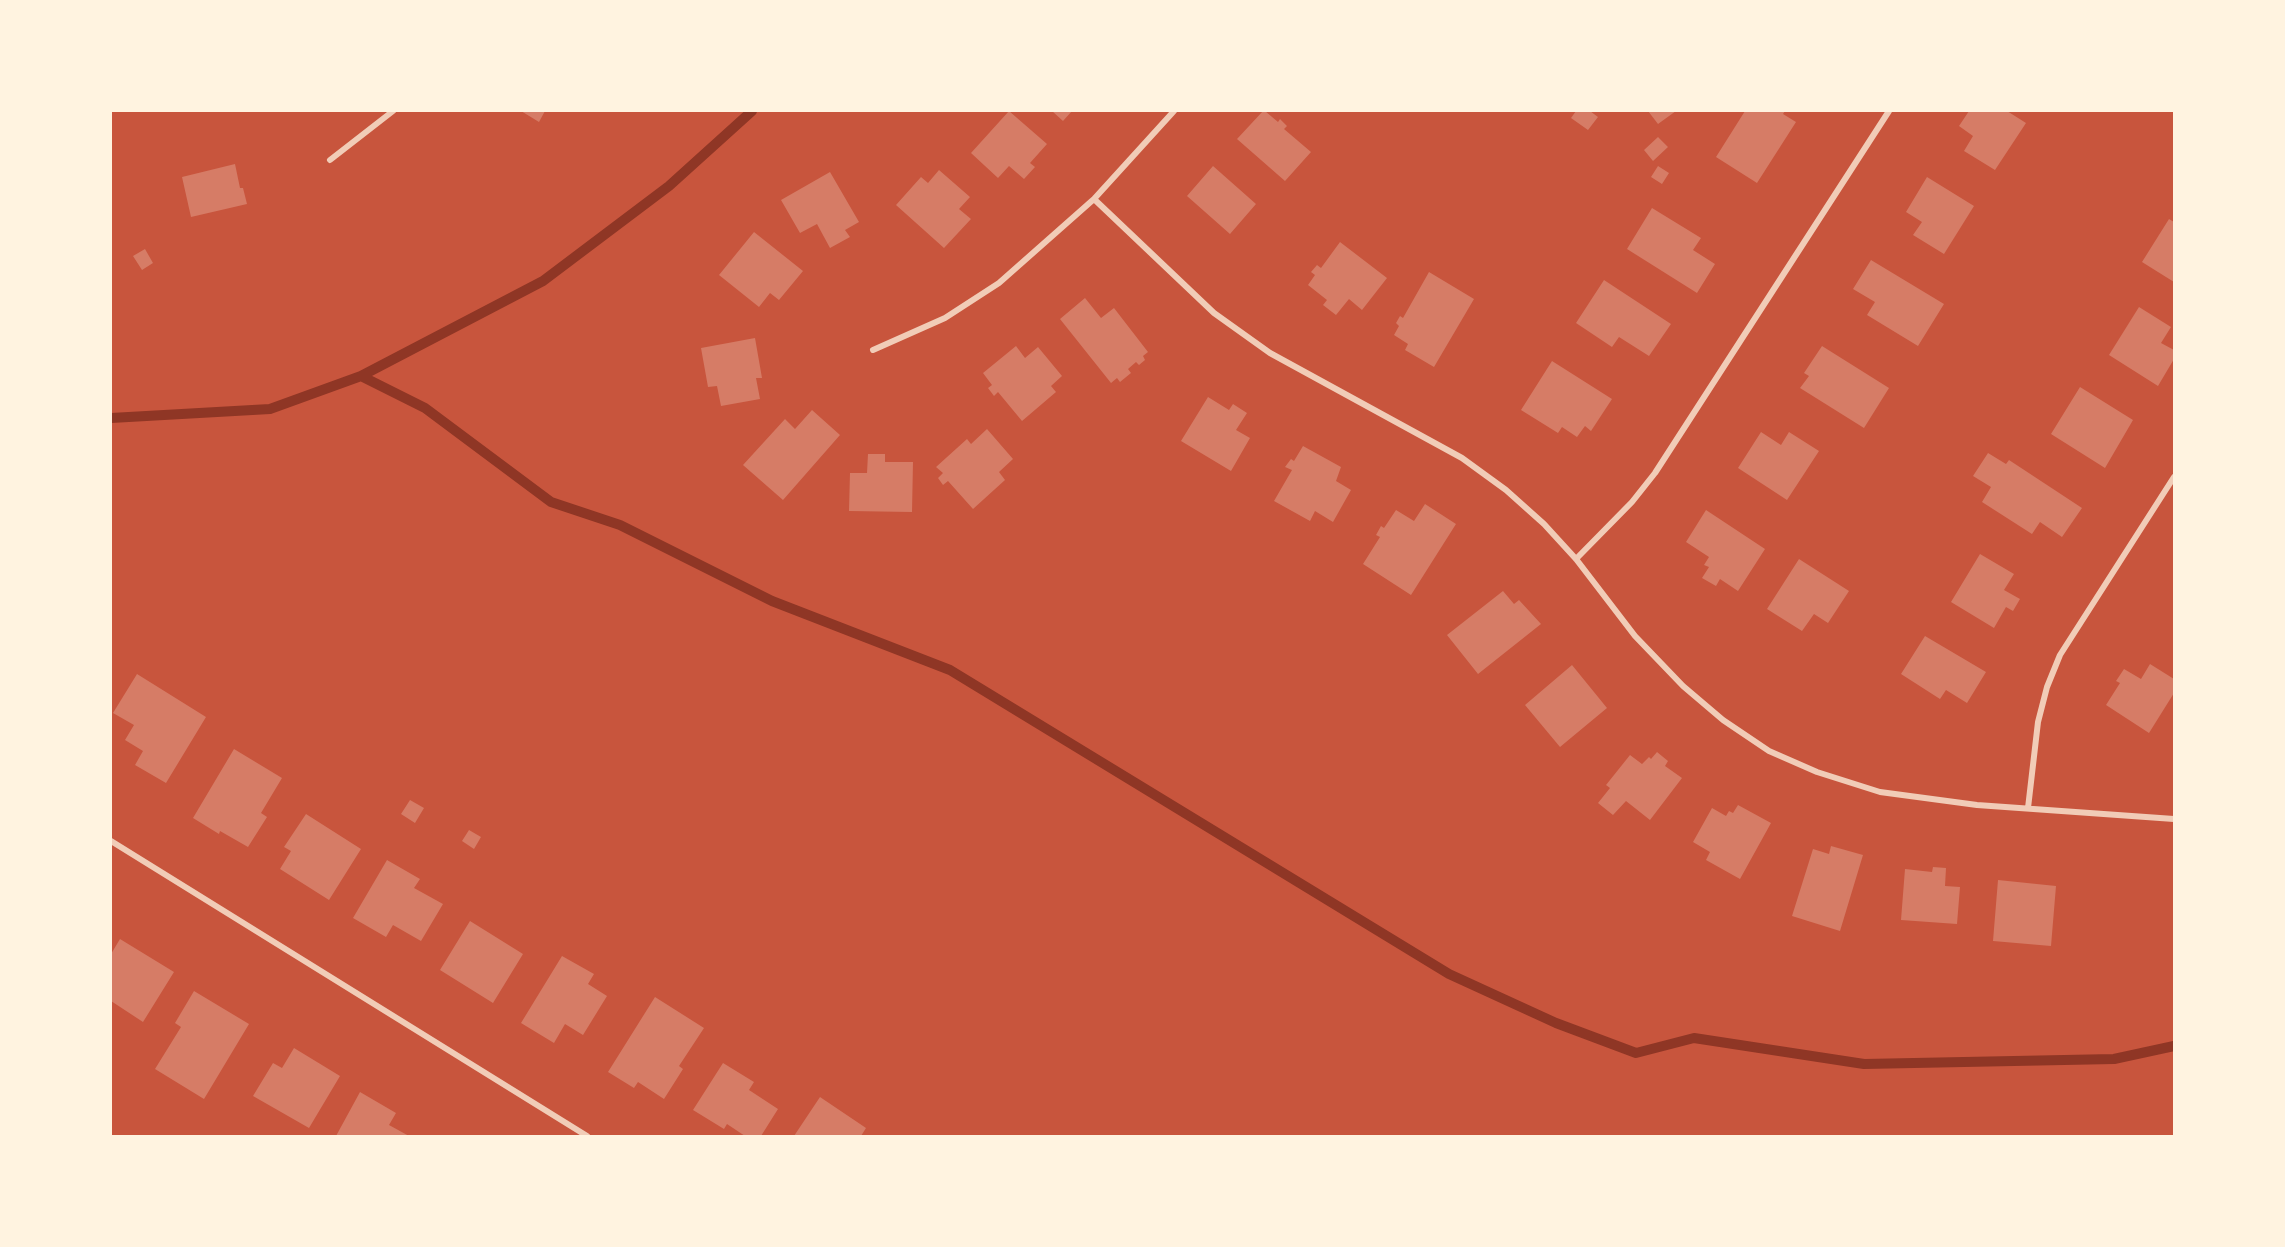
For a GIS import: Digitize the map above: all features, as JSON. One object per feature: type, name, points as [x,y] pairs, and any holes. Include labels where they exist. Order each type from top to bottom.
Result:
[{"type":"street","points":[[330,160],[393,111]]},
{"type":"street","points":[[873,350],[945,318],[999,283],[1094,199],[1174,111]]},
{"type":"street","points":[[1576,559],[1632,502],[1655,473],[1889,111]]},
{"type":"street","points":[[1094,199],[1214,313],[1270,353],[1461,458],[1506,490],[1544,524],[1576,559],[1635,636],[1683,686],[1723,720],[1769,751],[1817,772],[1880,792],[1977,805],[2174,819]]},
{"type":"street","points":[[2028,808],[2038,722],[2047,687],[2060,655],[2174,477]]},
{"type":"street","points":[[111,840],[587,1136]]},
{"type":"building","points":[[521,111],[545,111],[539,122]]},
{"type":"building","points":[[1009,111],[1047,144],[1030,163],[1035,167],[1024,179],[1009,166],[998,178],[971,153]]},
{"type":"building","points":[[1052,111],[1072,111],[1063,121]]},
{"type":"building","points":[[1263,111],[1278,122],[1280,119],[1287,126],[1284,129],[1311,152],[1285,181],[1237,139]]},
{"type":"building","points":[[1576,111],[1590,111],[1598,117],[1588,130],[1571,118]]},
{"type":"building","points":[[1648,111],[1676,111],[1658,124]]},
{"type":"building","points":[[1745,111],[1785,111],[1783,114],[1796,122],[1757,183],[1716,157]]},
{"type":"building","points":[[1969,111],[2007,111],[2026,123],[1995,170],[1964,151],[1973,136],[1959,126]]},
{"type":"building","points":[[1658,137],[1668,147],[1653,161],[1644,150]]},
{"type":"building","points":[[235,164],[240,188],[243,188],[247,204],[191,217],[182,177]]},
{"type":"building","points":[[1213,166],[1256,204],[1230,234],[1187,196]]},
{"type":"building","points":[[1658,166],[1669,173],[1662,184],[1651,177]]},
{"type":"building","points":[[939,170],[970,197],[959,209],[971,219],[944,248],[896,205],[921,177],[928,183]]},
{"type":"building","points":[[830,172],[859,222],[845,230],[850,237],[830,248],[817,224],[800,233],[781,200]]},
{"type":"building","points":[[1927,177],[1974,206],[1944,254],[1913,235],[1922,222],[1906,212]]},
{"type":"building","points":[[1652,208],[1701,238],[1693,250],[1715,264],[1697,293],[1627,249]]},
{"type":"building","points":[[2169,219],[2174,222],[2174,282],[2142,262]]},
{"type":"building","points":[[754,232],[803,271],[779,300],[770,293],[759,307],[719,275]]},
{"type":"building","points":[[1340,242],[1387,278],[1362,310],[1349,299],[1336,315],[1323,305],[1327,300],[1308,285],[1315,275],[1311,272],[1317,265],[1321,268]]},
{"type":"building","points":[[145,249],[153,263],[142,270],[133,256]]},
{"type":"building","points":[[1871,260],[1944,304],[1918,346],[1867,315],[1875,302],[1853,289]]},
{"type":"building","points":[[1429,272],[1474,299],[1434,367],[1405,350],[1408,344],[1394,335],[1399,326],[1396,323],[1400,316],[1403,318]]},
{"type":"building","points":[[1604,280],[1671,324],[1649,356],[1619,337],[1612,347],[1576,323]]},
{"type":"building","points":[[1085,298],[1101,318],[1114,308],[1148,352],[1143,356],[1145,360],[1139,365],[1136,362],[1128,369],[1131,373],[1120,382],[1117,378],[1111,383],[1060,319]]},
{"type":"building","points":[[2139,307],[2171,327],[2161,343],[2174,350],[2174,359],[2158,386],[2109,355]]},
{"type":"building","points":[[755,338],[762,378],[756,378],[760,399],[721,406],[717,386],[708,387],[701,348]]},
{"type":"building","points":[[1016,346],[1025,358],[1038,347],[1062,376],[1051,386],[1056,392],[1022,421],[998,392],[994,396],[988,388],[992,385],[983,373]]},
{"type":"building","points":[[1822,346],[1889,388],[1864,428],[1800,388],[1809,376],[1804,373]]},
{"type":"building","points":[[1552,361],[1612,399],[1591,431],[1585,426],[1577,437],[1562,427],[1558,433],[1521,410]]},
{"type":"building","points":[[2080,387],[2133,420],[2105,468],[2051,434]]},
{"type":"building","points":[[1208,397],[1229,410],[1233,404],[1247,413],[1236,430],[1250,438],[1231,471],[1181,441]]},
{"type":"building","points":[[812,410],[840,435],[783,500],[743,465],[785,419],[795,429]]},
{"type":"building","points":[[987,429],[1013,459],[999,472],[1005,480],[973,509],[948,481],[943,485],[938,478],[943,473],[936,467],[967,439],[971,444]]},
{"type":"building","points":[[1761,432],[1781,445],[1789,432],[1819,451],[1787,500],[1738,468]]},
{"type":"building","points":[[1303,446],[1341,467],[1336,481],[1351,490],[1333,522],[1315,511],[1310,521],[1274,501],[1292,470],[1285,467],[1291,459],[1294,461]]},
{"type":"building","points":[[1988,453],[2006,464],[2009,460],[2082,508],[2062,537],[2040,522],[2032,534],[1982,502],[1991,487],[1973,476]]},
{"type":"building","points":[[868,454],[885,454],[885,462],[913,462],[912,512],[849,511],[850,473],[867,473]]},
{"type":"building","points":[[1425,504],[1456,524],[1411,595],[1363,564],[1380,537],[1376,535],[1381,526],[1384,528],[1396,510],[1414,521]]},
{"type":"building","points":[[1706,510],[1765,549],[1738,591],[1720,579],[1716,586],[1702,578],[1709,567],[1704,565],[1709,557],[1686,542]]},
{"type":"building","points":[[1980,554],[2014,574],[2004,590],[2020,599],[2013,611],[2006,607],[1994,628],[1951,602]]},
{"type":"building","points":[[1799,559],[1849,591],[1828,623],[1814,614],[1802,631],[1767,609]]},
{"type":"building","points":[[1503,591],[1514,604],[1519,600],[1541,624],[1478,674],[1447,635]]},
{"type":"building","points":[[1925,636],[1986,672],[1967,703],[1946,690],[1940,699],[1901,674]]},
{"type":"building","points":[[2150,664],[2174,679],[2174,693],[2149,733],[2106,705],[2120,683],[2116,681],[2124,669],[2141,679]]},
{"type":"building","points":[[1572,665],[1607,708],[1560,747],[1525,705]]},
{"type":"building","points":[[137,674],[206,717],[166,783],[135,765],[143,751],[125,740],[134,725],[113,713]]},
{"type":"building","points":[[234,749],[282,778],[261,813],[267,817],[248,847],[220,831],[219,834],[193,818]]},
{"type":"building","points":[[1657,752],[1668,761],[1665,766],[1682,778],[1650,820],[1626,801],[1613,815],[1598,803],[1610,788],[1606,785],[1630,755],[1642,764]]},
{"type":"building","points":[[410,800],[424,808],[415,823],[401,814]]},
{"type":"building","points":[[1738,805],[1771,823],[1740,879],[1706,860],[1710,852],[1693,842],[1712,808],[1726,816],[1729,811],[1733,813]]},
{"type":"building","points":[[306,814],[361,849],[329,900],[280,869],[291,851],[284,847]]},
{"type":"building","points":[[469,830],[481,837],[474,849],[462,841]]},
{"type":"building","points":[[1831,846],[1863,855],[1840,931],[1792,916],[1813,849],[1829,854]]},
{"type":"building","points":[[387,860],[420,879],[414,888],[443,904],[421,941],[393,925],[386,937],[353,918]]},
{"type":"building","points":[[1933,867],[1946,868],[1945,886],[1960,887],[1957,924],[1901,920],[1905,869],[1932,872]]},
{"type":"building","points":[[1998,880],[2056,886],[2051,946],[1993,941]]},
{"type":"building","points":[[470,921],[523,954],[493,1003],[440,970]]},
{"type":"building","points":[[120,939],[174,972],[143,1022],[111,1001],[111,954]]},
{"type":"building","points":[[562,956],[594,974],[588,984],[607,996],[583,1035],[565,1024],[554,1043],[521,1023]]},
{"type":"building","points":[[194,991],[249,1024],[204,1099],[155,1069],[181,1027],[175,1023]]},
{"type":"building","points":[[655,997],[704,1028],[679,1066],[683,1069],[664,1099],[638,1082],[634,1088],[608,1072]]},
{"type":"building","points":[[294,1048],[340,1076],[309,1128],[253,1096],[273,1063],[282,1068]]},
{"type":"building","points":[[723,1063],[754,1082],[749,1090],[778,1109],[761,1136],[745,1136],[727,1124],[724,1129],[693,1110]]},
{"type":"building","points":[[360,1092],[396,1113],[389,1125],[409,1136],[336,1136]]},
{"type":"building","points":[[820,1097],[866,1128],[861,1136],[794,1136]]},
{"type":"waterway","points":[[111,418],[270,409],[361,376],[543,281],[669,186],[752,111]]},
{"type":"waterway","points":[[361,376],[425,408],[551,502],[620,525],[772,601],[950,670],[1449,974],[1556,1023],[1636,1053],[1694,1038],[1864,1064],[2114,1059],[2174,1046]]}]
